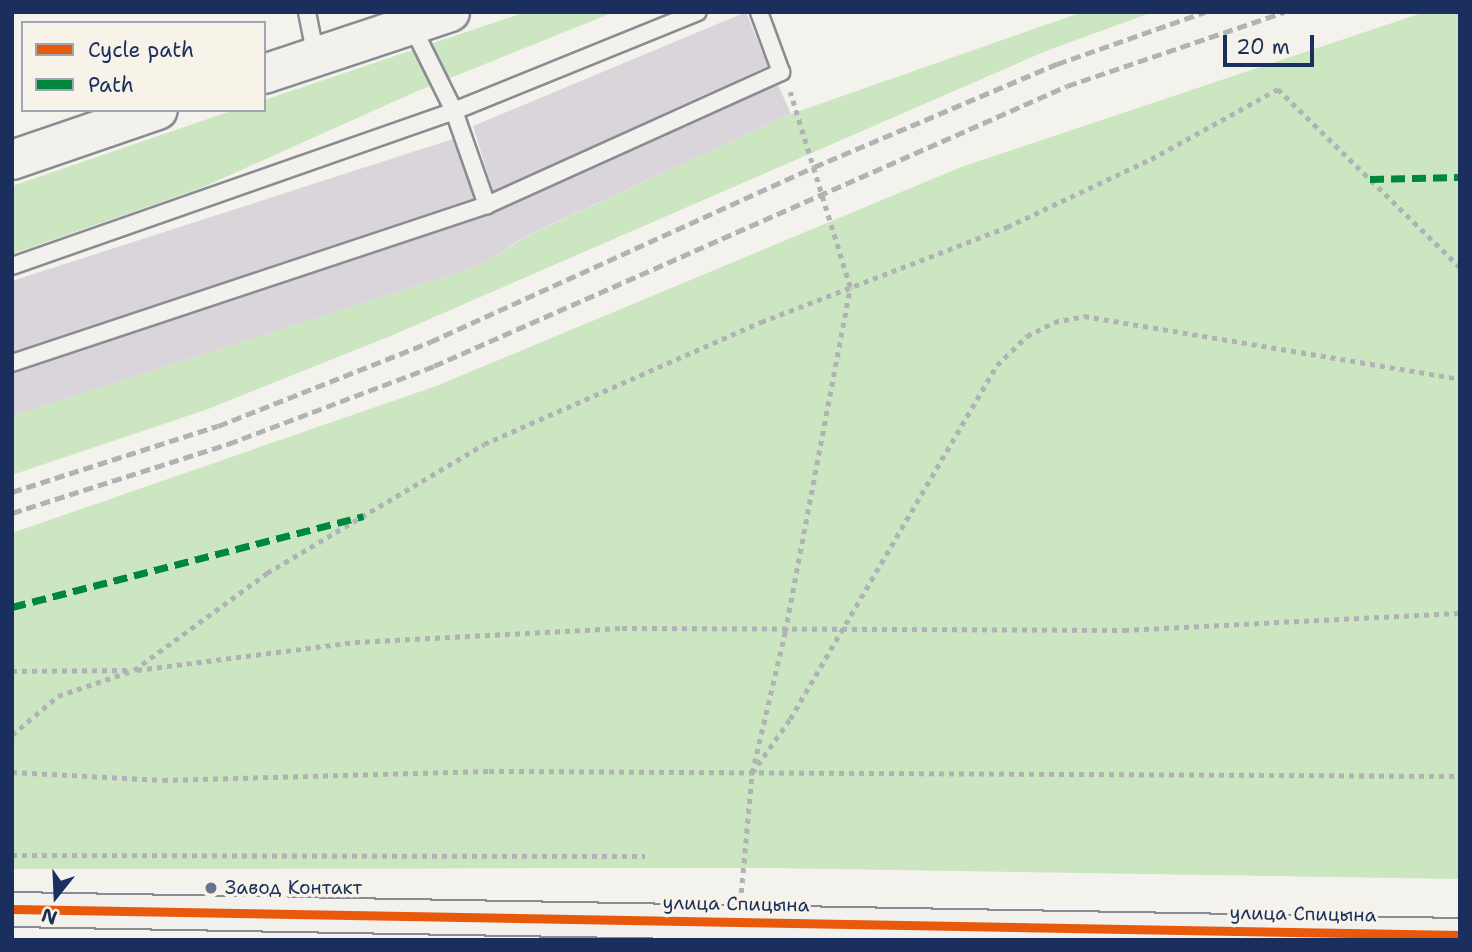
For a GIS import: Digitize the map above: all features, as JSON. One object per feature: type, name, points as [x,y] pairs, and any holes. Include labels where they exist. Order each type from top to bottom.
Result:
[{"type":"main road","points":[[266,73],[450,12]]},
{"type":"main road","points":[[12,160],[152,112]]},
{"type":"street","name":"улица Спицына","points":[[12,909],[1460,934]]},
{"type":"lane","points":[[307,12],[316,57]]},
{"type":"lane","points":[[12,266],[454,111],[698,12]]},
{"type":"lane","points":[[12,363],[487,205],[781,72],[759,12]]},
{"type":"lane","points":[[412,26],[454,111],[487,205]]},
{"type":"path","points":[[739,921],[752,772],[785,632],[850,287],[802,117],[781,72]]},
{"type":"path","points":[[12,736],[58,696],[134,670],[267,573],[484,444],[850,287],[1007,227],[1151,159],[1278,89],[1460,267]]},
{"type":"path","points":[[752,772],[842,631],[997,365],[1027,336],[1054,322],[1084,316],[1460,379]]},
{"type":"path","points":[[12,671],[134,670],[355,642],[622,628],[785,632],[1124,630],[1460,613]]},
{"type":"path","points":[[12,772],[163,780],[489,771],[1460,776]]},
{"type":"path","points":[[12,855],[645,856]]},
{"type":"green space","points":[[526,12],[614,12],[413,93],[201,188],[12,254],[12,186],[228,112],[266,112],[266,99]]},
{"type":"green space","points":[[1082,12],[1153,12],[1046,51],[393,335],[208,409],[12,475],[12,416],[481,265],[527,236],[791,114]]},
{"type":"green space","points":[[1425,12],[1460,12],[1460,879],[770,868],[12,869],[12,533],[439,385],[961,167]]},
{"type":"building","points":[[746,12],[768,66],[493,191],[473,126]]},
{"type":"building","points":[[778,85],[791,114],[526,236],[481,265],[12,416],[12,373],[490,215]]},
{"type":"building","points":[[453,139],[474,198],[12,352],[12,281]]},
{"type":"railway","points":[[12,492],[218,426],[430,342],[814,167],[1057,64],[1205,12]]},
{"type":"railway","points":[[12,513],[228,444],[434,366],[1067,86],[1284,12]]},
{"type":"marked path","points":[[1370,179],[1460,177]]},
{"type":"marked path","points":[[12,607],[363,516]]},
{"type":"cycle path","points":[[12,909],[1460,935]]},
{"type":"place","name":"Завод Контакт","points":[[211,888]]}]
